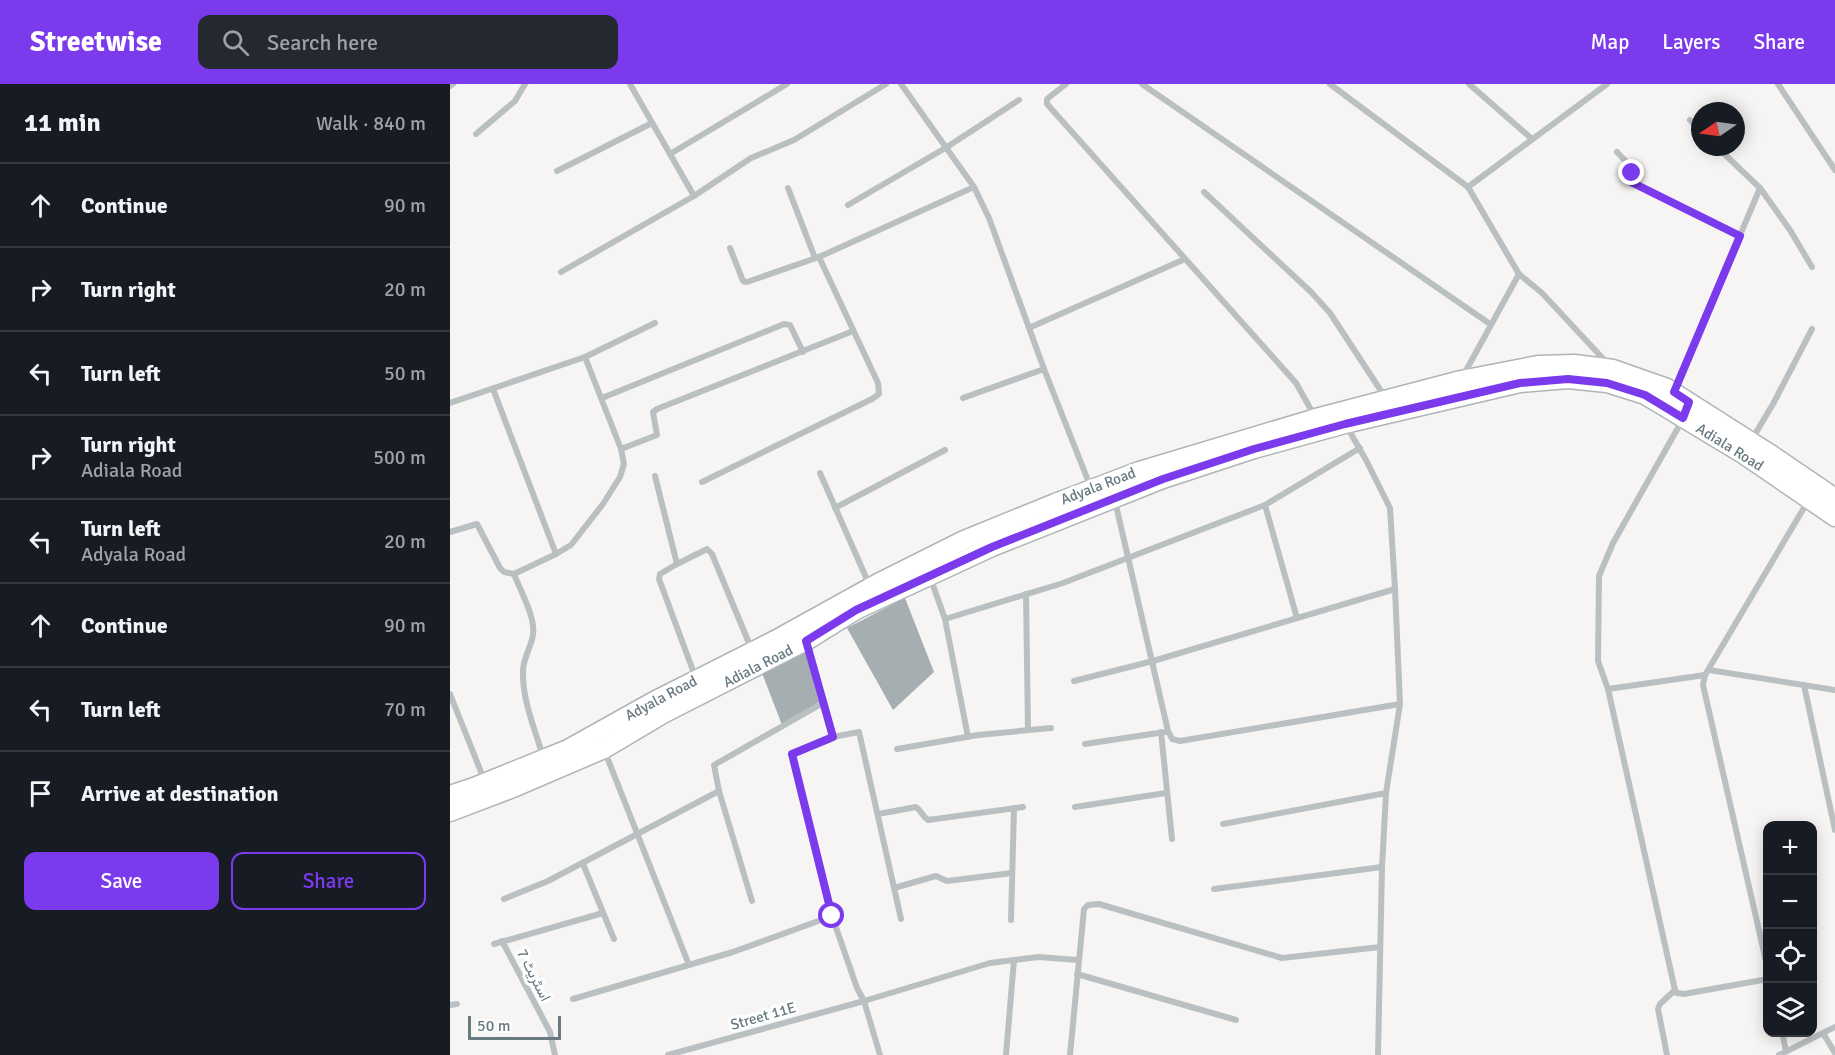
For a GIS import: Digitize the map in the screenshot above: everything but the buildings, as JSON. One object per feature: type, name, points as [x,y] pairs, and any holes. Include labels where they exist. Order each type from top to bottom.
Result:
[{"type":"main road","name":"Adyala Road","points":[[450,795],[568,749],[654,701],[964,540],[1138,471],[1316,418],[1461,380],[1538,365],[1575,364],[1612,369],[1667,388],[1682,404],[1751,441],[1812,492],[1835,498]]},
{"type":"main road","name":"Adiala Road","points":[[450,812],[604,749],[663,714],[806,641],[856,610],[992,547],[1114,498],[1254,449],[1345,424],[1520,383],[1568,379],[1607,383],[1682,404],[1743,454],[1812,492],[1835,517]]},
{"type":"street","points":[[476,134],[515,101],[525,84]]},
{"type":"street","points":[[630,84],[694,196]]},
{"type":"street","points":[[670,154],[787,84]]},
{"type":"street","points":[[561,272],[694,196],[751,158],[794,140],[885,84]]},
{"type":"street","points":[[902,84],[974,187],[989,218],[1091,489]]},
{"type":"street","points":[[1066,84],[1047,99],[1047,104],[1296,383],[1316,418]]},
{"type":"street","points":[[1142,84],[1490,324]]},
{"type":"street","points":[[1330,84],[1468,187],[1519,274],[1542,293],[1612,369]]},
{"type":"street","points":[[1469,84],[1532,139]]},
{"type":"street","points":[[1468,187],[1607,84]]},
{"type":"street","points":[[1778,84],[1835,170]]},
{"type":"street","points":[[849,206],[1019,100]]},
{"type":"street","points":[[557,171],[652,123]]},
{"type":"street","points":[[1617,152],[1635,170],[1631,182],[1740,236]]},
{"type":"street","points":[[1726,156],[1760,188],[1790,230],[1812,267]]},
{"type":"street","points":[[730,248],[743,281],[747,282],[817,257],[974,187]]},
{"type":"street","points":[[702,482],[879,394],[878,383],[817,257],[789,188]]},
{"type":"street","points":[[1760,188],[1740,236],[1682,404],[1599,576],[1598,661],[1608,689],[1675,990],[1677,993],[1684,994],[1763,980]]},
{"type":"street","points":[[1204,192],[1311,292],[1330,313],[1387,400]]},
{"type":"street","points":[[1030,327],[1185,259]]},
{"type":"street","points":[[1461,380],[1519,274]]},
{"type":"street","points":[[450,403],[585,357],[656,323]]},
{"type":"street","points":[[602,398],[783,324],[790,325],[803,352]]},
{"type":"street","points":[[1751,441],[1812,329]]},
{"type":"street","points":[[621,449],[657,435],[653,412],[657,409],[854,331]]},
{"type":"street","points":[[450,532],[477,524],[500,568],[504,572],[514,574],[570,545],[603,504],[620,477],[624,464],[621,449],[585,357]]},
{"type":"street","points":[[963,398],[1044,369]]},
{"type":"street","points":[[493,389],[556,554]]},
{"type":"street","points":[[1345,424],[1360,448],[1390,508],[1395,589],[1400,704],[1386,793],[1378,1055]]},
{"type":"street","points":[[945,619],[1063,583],[1265,506],[1360,448]]},
{"type":"street","points":[[835,508],[945,450]]},
{"type":"street","points":[[820,473],[870,588]]},
{"type":"street","points":[[655,476],[677,564]]},
{"type":"street","points":[[1763,952],[1703,685],[1707,672],[1812,492]]},
{"type":"street","points":[[1114,498],[1153,661],[1164,732],[1166,793],[1172,839]]},
{"type":"street","points":[[1265,506],[1297,618]]},
{"type":"street","points":[[696,680],[659,579],[660,574],[702,550],[707,549],[712,554],[752,652]]},
{"type":"street","points":[[514,574],[534,630],[522,668],[524,693],[543,759]]},
{"type":"street","points":[[930,576],[945,619],[968,737]]},
{"type":"street","points":[[1074,681],[1153,661],[1395,589]]},
{"type":"street","points":[[1026,594],[1028,730]]},
{"type":"street","points":[[806,641],[833,737]]},
{"type":"street","points":[[1608,689],[1707,672],[1835,690]]},
{"type":"street","points":[[1804,685],[1835,830]]},
{"type":"street","points":[[450,694],[486,782]]},
{"type":"street","points":[[752,901],[719,791],[714,765],[823,703]]},
{"type":"street","points":[[1085,744],[1164,732],[1172,739],[1180,741],[1400,704]]},
{"type":"street","points":[[897,749],[968,737],[1051,728]]},
{"type":"street","points":[[880,1055],[864,1001],[857,988],[832,916],[792,754],[833,737],[858,732],[901,919]]},
{"type":"street","points":[[604,749],[689,965]]},
{"type":"street","points":[[504,899],[583,864],[719,791]]},
{"type":"street","points":[[1076,807],[1166,793]]},
{"type":"street","points":[[1223,824],[1386,793]]},
{"type":"street","points":[[878,814],[916,807],[928,820],[1023,807]]},
{"type":"street","points":[[1011,920],[1014,808]]},
{"type":"street","points":[[583,864],[614,939]]},
{"type":"street","points":[[1214,889],[1382,867]]},
{"type":"street","points":[[894,888],[936,876],[947,881],[1012,873]]},
{"type":"street","points":[[1070,1055],[1084,909],[1089,905],[1099,904],[1281,958],[1380,947]]},
{"type":"street","points":[[494,944],[603,913]]},
{"type":"street","points":[[573,999],[733,952],[832,916]]},
{"type":"street","name":"اسٹریٹ 7","points":[[502,941],[550,1032],[555,1055]]},
{"type":"street","name":"Street 11E","points":[[668,1055],[864,1001],[990,963],[1038,957],[1078,960]]},
{"type":"street","points":[[1006,1055],[1014,960]]},
{"type":"street","points":[[1077,974],[1236,1020]]},
{"type":"street","points":[[1667,1055],[1658,1009],[1660,1004],[1675,990]]},
{"type":"street","points":[[1779,1055],[1835,1027]]},
{"type":"street","points":[[1823,1033],[1835,1053]]},
{"type":"street","points":[[1783,1037],[1786,1051]]},
{"type":"route","points":[[832,916],[792,754],[833,737],[806,641],[856,610],[1033,530],[1163,479],[1254,449],[1345,424],[1520,383],[1568,379],[1607,383],[1645,395],[1683,418],[1689,402],[1674,392],[1740,236],[1631,182],[1632,173]]}]
